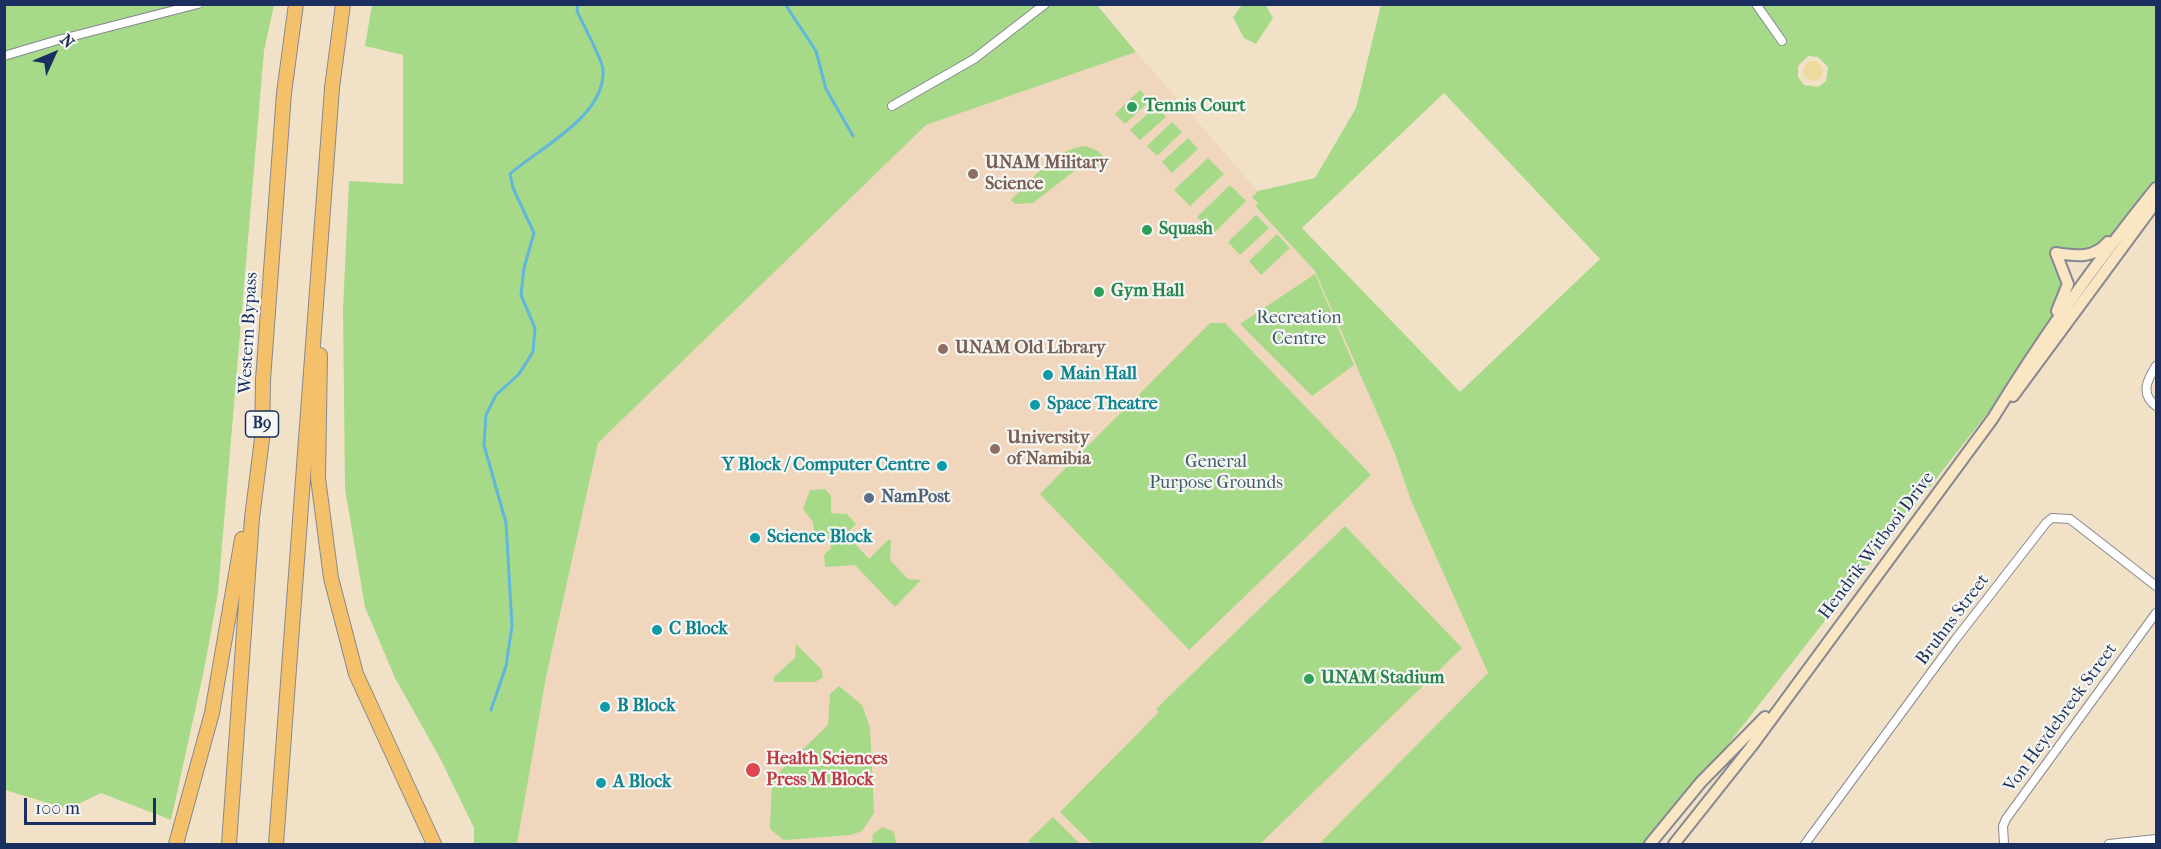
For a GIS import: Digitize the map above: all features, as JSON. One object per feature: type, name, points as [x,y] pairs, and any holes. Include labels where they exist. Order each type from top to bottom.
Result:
[{"type":"highway","name":"Western Bypass","points":[[229,844],[252,518],[262,439],[263,380],[284,93],[296,4]]},
{"type":"highway","points":[[276,844],[327,155],[336,50],[344,4]]},
{"type":"highway","points":[[327,155],[322,232],[318,460],[320,507],[327,559],[356,674],[434,844]]},
{"type":"highway","points":[[176,844],[205,745],[219,682],[262,439]]},
{"type":"main road","points":[[2026,364],[2062,303],[2068,284],[2056,253],[2079,257],[2099,251],[2154,195]]},
{"type":"main road","name":"Hendrik Witbooi Drive","points":[[1993,418],[2026,364],[2154,195]]},
{"type":"main road","name":"Hendrik Witbooi Drive","points":[[1674,844],[1751,747],[1788,693],[1993,418],[2030,374],[2154,195]]},
{"type":"main road","name":"Hendrik Witbooi Drive","points":[[1650,844],[1701,782],[1788,693]]},
{"type":"street","points":[[4,56],[198,4]]},
{"type":"street","points":[[892,106],[974,59],[1045,4]]},
{"type":"street","points":[[1756,4],[1782,41]]},
{"type":"street","points":[[2157,366],[2148,378],[2145,388],[2152,403],[2157,406]]},
{"type":"street","name":"Bruhns Street","points":[[1805,844],[1955,640],[2052,518],[2070,519],[2157,586]]},
{"type":"street","name":"Von Heydebreck Street","points":[[2004,844],[2003,826],[2006,819],[2157,613]]},
{"type":"street","points":[[2109,844],[2157,839]]},
{"type":"shaded area","name":"University of Namibia","points":[[1136,52],[1258,191],[1252,197],[1258,203],[1255,207],[1315,270],[1395,455],[1412,503],[1488,674],[1319,844],[517,844],[546,677],[598,443],[926,125]]},
{"type":"green space","points":[[1265,4],[1273,18],[1256,44],[1244,38],[1233,17],[1242,5]]},
{"type":"green space","points":[[4,5],[274,5],[264,51],[218,593],[204,670],[171,820],[101,793],[68,809],[5,790]]},
{"type":"green space","points":[[372,5],[1097,5],[1136,52],[926,125],[598,443],[546,677],[517,844],[474,844],[474,828],[441,760],[395,678],[365,607],[345,489],[343,309],[349,181],[403,184],[403,55],[365,46]]},
{"type":"green space","points":[[1381,5],[2156,5],[2156,188],[2104,247],[2057,253],[2067,277],[2062,303],[2026,364],[1650,844],[1319,844],[1488,673],[1412,503],[1395,454],[1315,271],[1255,206],[1258,203],[1252,197],[1258,191],[1315,178],[1356,108]],"holes":[[[1808,56],[1818,57],[1828,67],[1826,81],[1818,87],[1804,85],[1798,77],[1798,66]],[[1444,93],[1600,259],[1460,392],[1302,228]]]},
{"type":"green space","name":"Tennis Court","points":[[1140,90],[1150,101],[1125,124],[1115,114]]},
{"type":"green space","points":[[1156,106],[1166,117],[1140,140],[1130,130]]},
{"type":"green space","points":[[1172,122],[1182,132],[1157,156],[1147,146]]},
{"type":"green space","points":[[1188,138],[1198,149],[1172,173],[1162,162]]},
{"type":"green space","points":[[1086,146],[1098,151],[1106,160],[1096,170],[1087,161],[1033,203],[1015,204],[1011,200],[1054,159],[1064,152]]},
{"type":"green space","points":[[1208,158],[1224,174],[1190,206],[1174,190]]},
{"type":"green space","points":[[1230,185],[1246,201],[1213,234],[1197,217]]},
{"type":"green space","points":[[1256,215],[1269,228],[1240,255],[1228,242]]},
{"type":"green space","points":[[1277,234],[1290,248],[1261,275],[1249,261]]},
{"type":"green space","name":"Recreation Centre","points":[[1315,274],[1354,365],[1312,396],[1240,324]]},
{"type":"green space","name":"General Purpose Grounds","points":[[1210,323],[1225,323],[1371,475],[1189,650],[1040,494]]},
{"type":"green space","points":[[825,489],[831,496],[831,513],[847,514],[856,524],[846,534],[869,559],[889,539],[891,541],[890,560],[908,579],[921,580],[895,607],[855,565],[825,567],[824,555],[831,548],[828,534],[814,532],[813,522],[803,509],[810,490]]},
{"type":"green space","name":"UNAM Stadium","points":[[1345,526],[1462,648],[1260,844],[1092,844],[1060,812],[1159,712],[1156,709]]},
{"type":"green space","points":[[796,644],[821,669],[823,677],[815,682],[774,682],[774,677],[795,658]]},
{"type":"green space","points":[[839,686],[862,705],[870,728],[874,813],[862,831],[851,835],[784,840],[770,829],[772,779],[828,725],[830,694]]},
{"type":"green space","points":[[1053,817],[1080,844],[1032,844],[1028,841]]},
{"type":"green space","points":[[883,827],[894,832],[896,844],[872,844],[873,834]]},
{"type":"sand","points":[[1809,61],[1817,61],[1823,67],[1823,75],[1817,81],[1809,81],[1803,75],[1803,67]]},
{"type":"waterway","points":[[491,710],[506,666],[512,626],[506,523],[484,445],[486,415],[496,395],[519,374],[533,352],[535,328],[521,295],[524,268],[534,233],[513,188],[510,174],[583,116],[594,102],[601,87],[602,65],[577,11],[578,4]]},
{"type":"waterway","points":[[785,4],[816,51],[826,89],[853,136]]},
{"type":"place","name":"Tennis Court","points":[[1132,107]]},
{"type":"place","name":"UNAM Military Science","points":[[973,174]]},
{"type":"place","name":"Squash","points":[[1147,230]]},
{"type":"place","name":"Gym Hall","points":[[1099,292]]},
{"type":"place","name":"UNAM Old Library","points":[[943,349]]},
{"type":"place","name":"Main Hall","points":[[1048,375]]},
{"type":"place","name":"Space Theatre","points":[[1035,405]]},
{"type":"place","name":"University of Namibia","points":[[995,449]]},
{"type":"place","name":"Y Block / Computer Centre","points":[[942,466]]},
{"type":"place","name":"NamPost","points":[[869,498]]},
{"type":"place","name":"Science Block","points":[[755,538]]},
{"type":"place","name":"C Block","points":[[657,630]]},
{"type":"place","name":"UNAM Stadium","points":[[1309,679]]},
{"type":"place","name":"B Block","points":[[605,707]]},
{"type":"place","name":"Health Sciences Press M Block","points":[[753,770]]},
{"type":"place","name":"A Block","points":[[601,783]]}]
